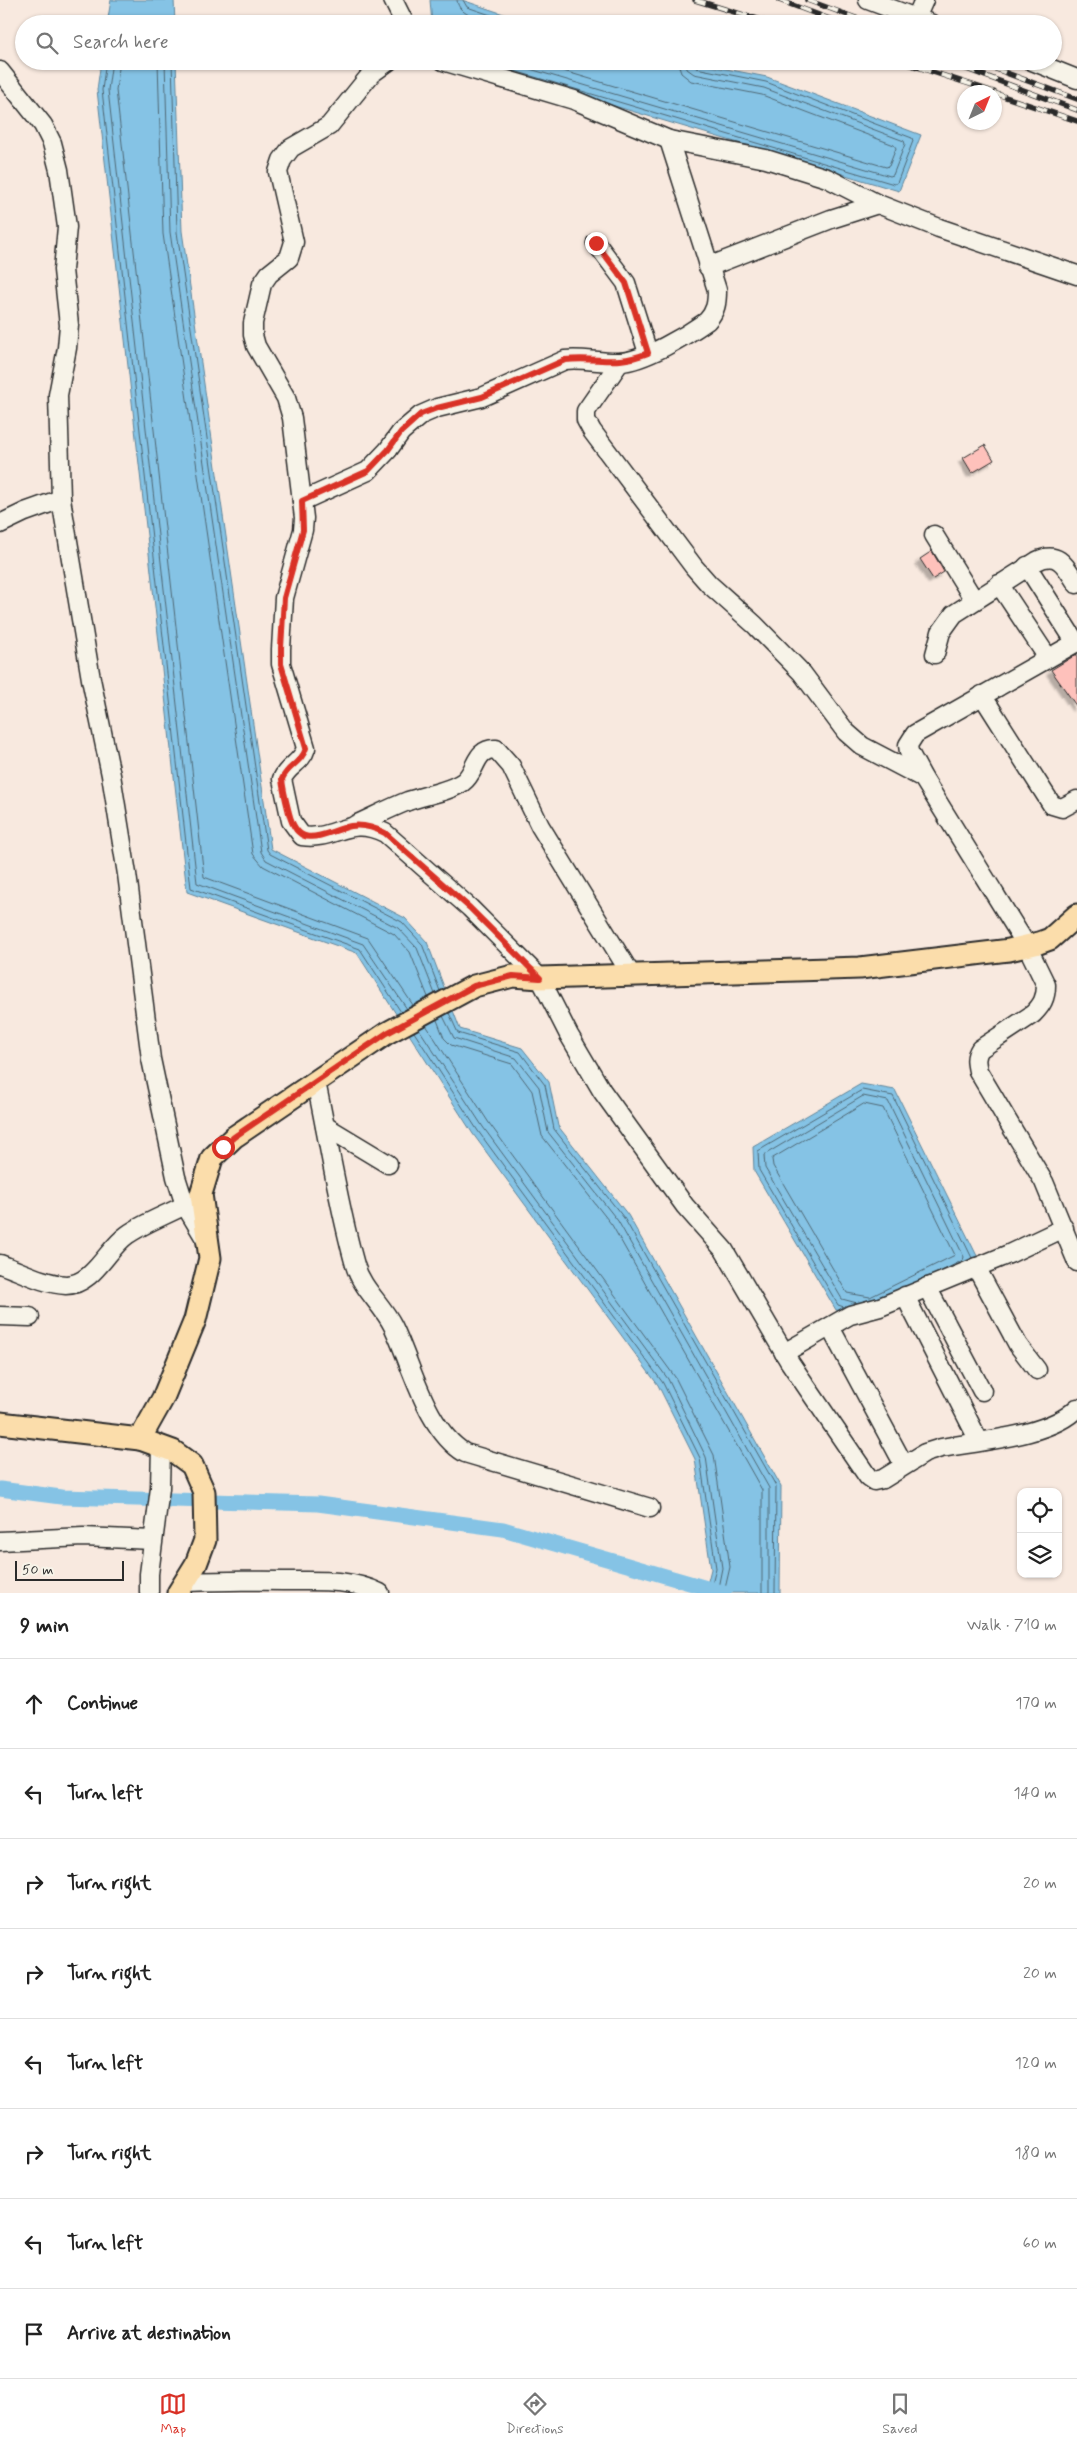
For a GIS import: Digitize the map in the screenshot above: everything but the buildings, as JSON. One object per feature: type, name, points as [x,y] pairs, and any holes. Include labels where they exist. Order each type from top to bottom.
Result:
[{"type":"main road","points":[[140,1440],[163,1398],[196,1320],[210,1258],[201,1194],[212,1158],[234,1137],[387,1033],[474,986],[513,976],[540,978],[632,976],[860,968],[1027,946],[1050,938],[1077,915]]},
{"type":"main road","points":[[0,1423],[140,1440],[173,1450],[192,1465],[204,1492],[206,1540],[196,1564],[181,1588]]},
{"type":"street","points":[[393,0],[400,15]]},
{"type":"street","points":[[868,0],[908,15]]},
{"type":"street","points":[[924,0],[924,15]]},
{"type":"street","points":[[378,70],[367,79],[329,126],[291,148],[282,160],[278,172],[294,242],[288,258],[269,274],[262,284],[253,323],[253,335],[256,346],[286,398],[292,418],[302,501],[303,530],[286,589],[281,648],[281,664],[306,748],[301,761],[284,773],[282,788],[291,821],[302,836],[324,835],[353,826],[408,802],[457,785],[470,774],[481,754],[488,748],[496,749],[511,766],[540,826],[632,976]]},
{"type":"street","points":[[473,70],[574,100],[668,140],[766,159],[802,170],[837,182],[878,204],[939,228],[1077,275]]},
{"type":"street","points":[[1056,70],[1077,78]]},
{"type":"street","points":[[0,72],[43,125],[52,142],[65,206],[66,227],[63,270],[69,325],[67,348],[58,395],[62,500],[91,679],[111,774],[128,874],[151,1059],[176,1177],[185,1205],[208,1242]]},
{"type":"street","points":[[302,501],[368,471],[388,450],[401,432],[421,414],[482,397],[565,360],[620,362],[648,353],[700,325],[714,313],[717,302],[717,290],[668,140]]},
{"type":"street","points":[[708,267],[831,219],[878,204]]},
{"type":"street","points":[[596,243],[626,283],[648,353]]},
{"type":"street","points":[[620,362],[586,411],[586,420],[592,431],[694,567],[709,584],[755,625],[802,674],[846,732],[862,746],[923,778]]},
{"type":"street","points":[[0,524],[25,512],[62,500]]},
{"type":"street","points":[[934,535],[974,600]]},
{"type":"street","points":[[935,654],[946,622],[974,600],[1027,566],[1045,557],[1053,557],[1066,567],[1077,584]]},
{"type":"street","points":[[1027,566],[1076,643],[916,734],[910,740],[909,752],[923,778],[1027,946],[1046,986],[1044,1002],[1033,1014],[980,1049],[976,1055],[976,1061],[978,1071],[1044,1182],[1077,1262]]},
{"type":"street","points":[[999,584],[1048,658]]},
{"type":"street","points":[[982,695],[1052,805],[1062,808],[1077,800]]},
{"type":"street","points":[[353,826],[374,828],[385,833],[470,908],[540,978],[569,1035],[602,1091],[680,1199],[724,1250],[784,1353],[868,1477],[878,1481],[925,1453],[1046,1427],[1062,1420],[1077,1408]]},
{"type":"street","points":[[316,1082],[347,1232],[360,1280],[393,1326],[427,1406],[448,1439],[456,1448],[465,1453],[650,1508]]},
{"type":"street","points":[[325,1126],[388,1164]]},
{"type":"street","points":[[0,1264],[52,1282],[66,1285],[77,1283],[88,1276],[126,1236],[185,1205]]},
{"type":"street","points":[[784,1353],[850,1315],[880,1307],[1009,1254],[1064,1228]]},
{"type":"street","points":[[976,1267],[1014,1338],[1037,1370]]},
{"type":"street","points":[[927,1287],[982,1391]]},
{"type":"street","points":[[905,1296],[979,1441]]},
{"type":"street","points":[[0,1316],[30,1317]]},
{"type":"street","points":[[830,1327],[904,1465]]},
{"type":"street","points":[[149,1593],[148,1574],[158,1508],[161,1446]]},
{"type":"street","points":[[0,1540],[83,1537],[153,1540]]},
{"type":"street","points":[[181,1588],[236,1580],[347,1582],[365,1586],[380,1593]]},
{"type":"water","points":[[111,0],[174,0],[175,15],[108,15]]},
{"type":"water","points":[[430,0],[462,0],[506,15],[431,15]]},
{"type":"water","points":[[100,70],[176,70],[182,231],[271,849],[405,918],[427,942],[460,1029],[522,1048],[549,1082],[558,1126],[628,1215],[781,1486],[780,1593],[705,1593],[711,1569],[695,1459],[658,1385],[473,1134],[357,953],[187,892],[97,90]]},
{"type":"water","points":[[494,70],[731,70],[767,77],[921,135],[899,191]]},
{"type":"water","points":[[861,1084],[895,1090],[981,1264],[872,1317],[836,1310],[754,1171],[753,1147]]},
{"type":"waterway","points":[[0,1489],[61,1497],[318,1504],[503,1529],[724,1593]]},
{"type":"railway","points":[[695,0],[744,15]]},
{"type":"railway","points":[[779,0],[819,15]]},
{"type":"railway","points":[[807,0],[848,15]]},
{"type":"railway","points":[[927,70],[973,85]]},
{"type":"railway","points":[[969,70],[1077,110]]},
{"type":"railway","points":[[998,70],[1077,99]]},
{"type":"railway","points":[[1002,96],[1077,121]]},
{"type":"route","points":[[223,1147],[234,1137],[387,1033],[474,986],[513,976],[540,978],[470,908],[385,833],[374,828],[353,826],[312,837],[302,836],[296,830],[291,821],[282,788],[282,779],[284,773],[289,768],[301,761],[306,748],[281,664],[284,598],[287,580],[303,530],[302,501],[354,480],[368,471],[388,450],[401,432],[421,414],[482,397],[565,360],[620,362],[648,353],[626,283],[596,243]]}]
